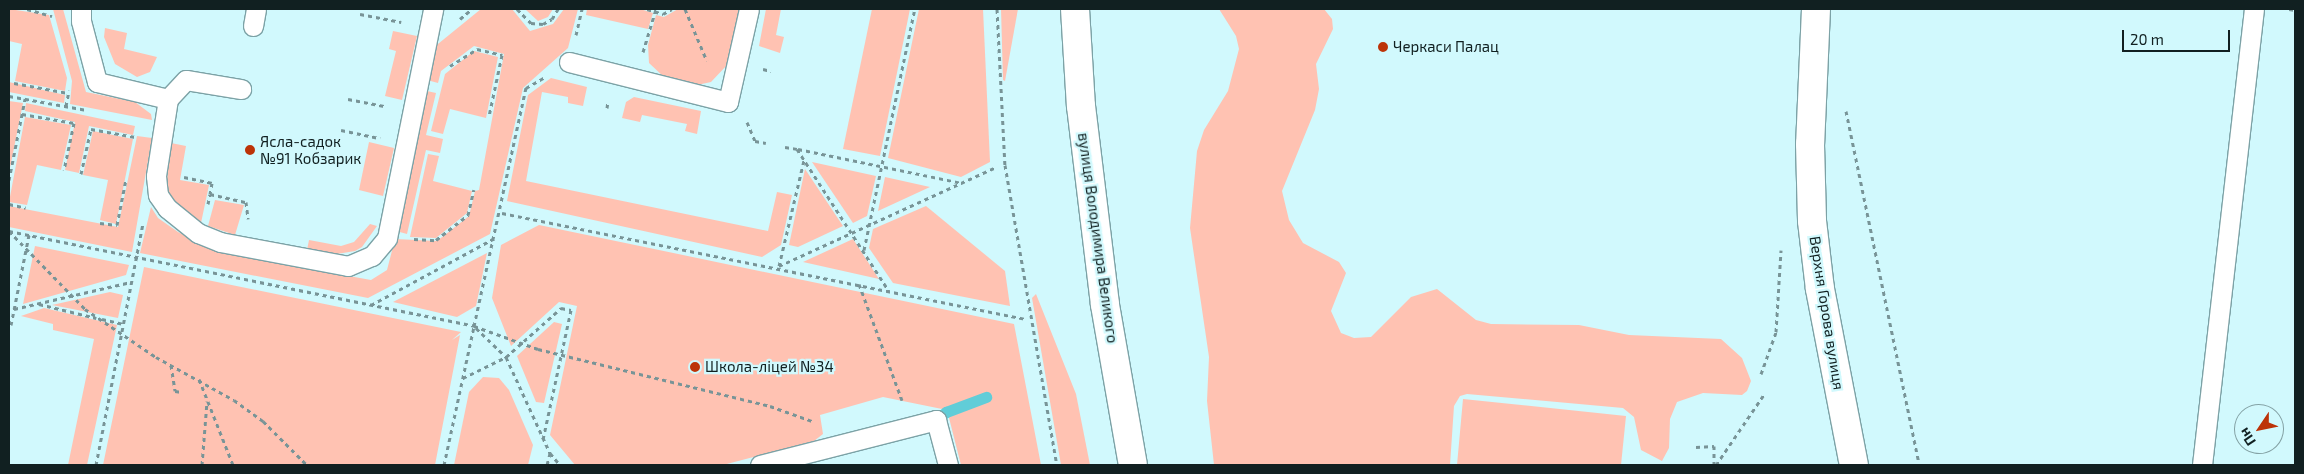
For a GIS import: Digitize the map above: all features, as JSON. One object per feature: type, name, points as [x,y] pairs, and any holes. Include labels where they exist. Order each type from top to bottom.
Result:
[{"type":"street","name":"вулиця Володимира Великого","points":[[1075,9],[1081,106],[1105,305],[1133,465]]},
{"type":"street","name":"Верхня Горова вулиця","points":[[1816,9],[1812,95],[1811,198],[1818,270],[1854,465]]},
{"type":"lane","points":[[81,9],[81,20],[97,82],[168,99]]},
{"type":"lane","points":[[241,89],[186,80],[168,99],[156,176],[158,195],[167,208],[198,232],[220,242],[348,266],[372,256],[387,238],[434,9]]},
{"type":"lane","points":[[569,62],[728,102],[749,9]]},
{"type":"lane","points":[[2202,465],[2254,9]]},
{"type":"lane","points":[[760,465],[936,420],[948,465]]},
{"type":"path","points":[[517,9],[531,23],[543,24],[552,19],[558,9]]},
{"type":"path","points":[[647,9],[663,14],[672,9]]},
{"type":"path","points":[[685,9],[728,102]]},
{"type":"path","points":[[864,250],[915,9]]},
{"type":"path","points":[[997,9],[1005,165],[1057,465]]},
{"type":"path","points":[[2289,9],[2295,10]]},
{"type":"path","points":[[635,79],[655,10]]},
{"type":"path","points":[[360,14],[430,28]]},
{"type":"path","points":[[443,72],[473,50],[502,55],[489,116]]},
{"type":"path","points":[[569,62],[526,88],[502,213],[778,266],[1026,319]]},
{"type":"path","points":[[14,83],[68,93]]},
{"type":"path","points":[[1812,95],[1838,101],[1846,111],[1919,465]]},
{"type":"path","points":[[9,180],[25,99]]},
{"type":"path","points":[[348,99],[412,111]]},
{"type":"path","points":[[22,114],[74,123],[64,170]]},
{"type":"path","points":[[81,174],[91,129],[135,137],[133,146]]},
{"type":"path","points":[[341,130],[406,144]]},
{"type":"path","points":[[785,147],[962,183]]},
{"type":"path","points":[[797,149],[890,291]]},
{"type":"path","points":[[778,266],[804,159]]},
{"type":"path","points":[[778,266],[996,167]]},
{"type":"path","points":[[100,223],[117,225],[128,172]]},
{"type":"path","points":[[408,237],[436,240],[468,215],[474,190]]},
{"type":"path","points":[[9,204],[26,208]]},
{"type":"path","points":[[9,231],[135,258],[96,465]]},
{"type":"path","points":[[9,231],[70,297],[99,319],[171,365],[199,378],[263,421],[307,465]]},
{"type":"path","points":[[11,325],[29,235]]},
{"type":"path","points":[[371,305],[496,237]]},
{"type":"path","points":[[1761,374],[1776,332],[1777,271],[1783,244]]},
{"type":"path","points":[[14,310],[131,282]]},
{"type":"path","points":[[859,284],[913,426]]},
{"type":"path","points":[[38,304],[123,324]]},
{"type":"path","points":[[463,378],[506,357],[561,308],[571,310],[543,439]]},
{"type":"path","points":[[474,326],[562,355],[770,406],[817,422]]},
{"type":"path","points":[[474,326],[506,357],[543,439],[550,453],[560,465]]},
{"type":"path","points":[[444,465],[474,326]]},
{"type":"path","points":[[171,365],[175,391],[182,392]]},
{"type":"path","points":[[199,378],[233,465]]},
{"type":"path","points":[[1715,465],[1764,393]]},
{"type":"path","points":[[202,465],[207,399]]},
{"type":"path","points":[[1696,447],[1714,446],[1715,465]]},
{"type":"path","points":[[547,465],[550,453]]},
{"type":"shaded area","points":[[9,9],[49,15],[67,78],[65,91],[15,81],[22,44],[9,41]]},
{"type":"shaded area","points":[[53,9],[63,9],[86,92],[135,102],[151,114],[152,120],[70,104],[72,81]]},
{"type":"shaded area","points":[[481,9],[512,9],[530,31],[553,24],[564,9],[578,9],[568,48],[523,88],[490,234],[368,298],[140,253],[151,207],[158,218],[178,232],[217,252],[371,280],[387,270],[395,239],[437,241],[469,216],[475,191],[479,190],[504,54],[474,46],[441,71],[438,83],[427,80],[433,48]]},
{"type":"shaded area","points":[[525,9],[553,9],[548,17],[538,21]]},
{"type":"shaded area","points":[[587,9],[640,9],[653,13],[648,29],[586,15]]},
{"type":"shaded area","points":[[678,9],[740,9],[728,64],[711,82],[697,85],[664,77],[649,63],[648,45],[656,15],[664,17]]},
{"type":"shaded area","points":[[766,9],[781,9],[776,35],[784,37],[780,53],[759,46]]},
{"type":"shaded area","points":[[872,9],[910,9],[880,156],[843,149]]},
{"type":"shaded area","points":[[919,9],[983,9],[990,162],[961,177],[888,158]]},
{"type":"shaded area","points":[[1001,9],[1018,9],[1005,81],[1003,80]]},
{"type":"shaded area","points":[[1219,9],[1324,9],[1332,19],[1333,29],[1316,64],[1319,89],[1315,110],[1282,191],[1289,220],[1303,243],[1339,262],[1346,273],[1331,311],[1341,333],[1354,338],[1371,337],[1411,297],[1437,289],[1476,320],[1491,324],[1579,325],[1629,335],[1721,339],[1742,358],[1751,381],[1747,391],[1742,395],[1703,393],[1677,402],[1670,419],[1669,448],[1662,461],[1641,450],[1634,417],[1623,408],[1467,394],[1460,396],[1454,406],[1450,465],[1214,465],[1207,401],[1209,357],[1190,228],[1197,151],[1204,130],[1228,91],[1239,49],[1236,36]]},
{"type":"shaded area","points":[[105,28],[127,33],[124,49],[157,57],[150,72],[137,77],[115,64],[104,37]]},
{"type":"shaded area","points":[[393,31],[417,36],[402,100],[385,96],[396,51],[389,49]]},
{"type":"shaded area","points":[[474,51],[498,57],[486,118],[450,109],[443,134],[431,131],[445,74]]},
{"type":"shaded area","points":[[551,78],[587,87],[583,106],[568,103],[568,97],[542,92],[526,181],[768,231],[777,192],[792,195],[781,245],[762,257],[507,201],[528,95]]},
{"type":"shaded area","points":[[9,82],[65,95],[64,103],[9,92]]},
{"type":"shaded area","points":[[427,91],[436,93],[426,135],[443,139],[440,153],[426,150],[407,234],[396,231]]},
{"type":"shaded area","points":[[634,97],[701,111],[697,134],[685,131],[687,124],[642,115],[640,122],[622,118],[626,102]]},
{"type":"shaded area","points":[[9,101],[23,103],[9,173]]},
{"type":"shaded area","points":[[26,103],[135,126],[133,135],[89,126],[79,173],[65,170],[75,122],[25,111]]},
{"type":"shaded area","points":[[25,117],[71,125],[61,170],[37,165],[27,205],[9,202]]},
{"type":"shaded area","points":[[93,131],[133,139],[116,224],[100,220],[108,180],[83,175]]},
{"type":"shaded area","points":[[137,136],[152,138],[132,252],[9,227],[9,206],[118,227]]},
{"type":"shaded area","points":[[369,142],[394,148],[383,196],[359,190]]},
{"type":"shaded area","points":[[171,143],[186,146],[180,180],[209,185],[201,223],[179,207],[166,188]]},
{"type":"shaded area","points":[[428,154],[439,156],[433,181],[472,191],[467,213],[436,238],[410,237]]},
{"type":"shaded area","points":[[812,162],[876,176],[867,216],[853,223]]},
{"type":"shaded area","points":[[805,169],[843,226],[798,247],[789,245]]},
{"type":"shaded area","points":[[885,177],[930,187],[878,211]]},
{"type":"shaded area","points":[[215,200],[244,205],[235,235],[208,226]]},
{"type":"shaded area","points":[[926,206],[1005,271],[1010,306],[893,283],[869,248],[873,229]]},
{"type":"shaded area","points":[[370,224],[377,226],[362,247],[355,251],[337,254],[307,250],[309,240],[341,246],[354,242]]},
{"type":"shaded area","points":[[539,225],[1014,324],[1041,465],[961,465],[947,410],[883,397],[820,415],[823,434],[814,441],[723,465],[575,465],[550,435],[577,306],[559,302],[511,346],[492,298],[501,245]]},
{"type":"shaded area","points":[[853,239],[879,279],[803,262]]},
{"type":"shaded area","points":[[35,246],[129,265],[126,275],[23,304]]},
{"type":"shaded area","points":[[487,253],[476,306],[457,317],[393,302]]},
{"type":"shaded area","points":[[144,267],[461,332],[452,340],[460,335],[435,465],[103,465]]},
{"type":"shaded area","points":[[110,292],[123,295],[118,318],[52,305]]},
{"type":"shaded area","points":[[1036,294],[1076,394],[1090,465],[1061,465],[1032,298]]},
{"type":"shaded area","points":[[44,308],[117,325],[87,465],[68,465],[94,339],[53,330],[53,324],[21,316]]},
{"type":"shaded area","points":[[554,322],[562,324],[544,403],[536,402],[517,356]]},
{"type":"shaded area","points":[[483,377],[499,378],[509,390],[533,445],[528,465],[454,465],[469,392]]},
{"type":"shaded area","points":[[1463,399],[1626,416],[1621,465],[1457,465]]},
{"type":"waterway","points":[[936,420],[946,412],[986,397]]},
{"type":"place","name":"Черкаси Палац","points":[[1383,47]]},
{"type":"place","name":"Ясла-садок №91 Кобзарик","points":[[250,150]]},
{"type":"place","name":"Школа-ліцей №34","points":[[695,367]]}]
